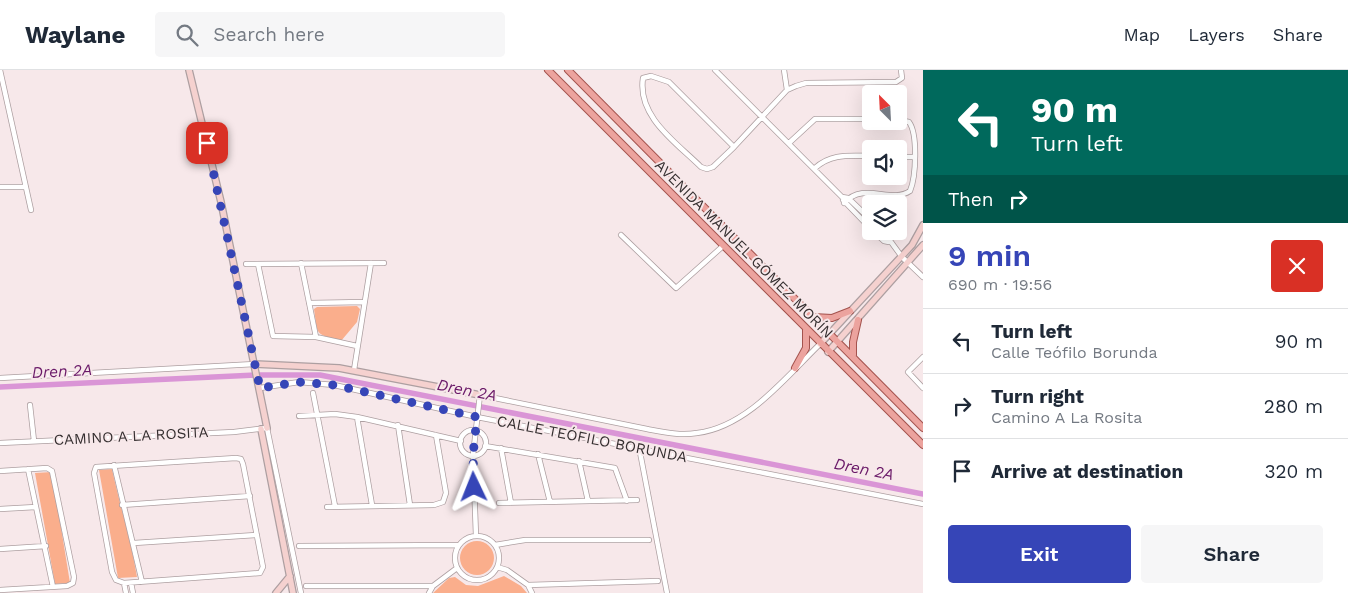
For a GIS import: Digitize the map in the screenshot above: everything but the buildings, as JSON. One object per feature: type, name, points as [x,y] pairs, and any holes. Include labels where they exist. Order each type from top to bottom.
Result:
[{"type":"main road","name":"AVENIDA MANUEL GÓMEZ MORÍN","points":[[548,70],[828,352],[922,443]]},
{"type":"main road","name":"AVENIDA MANUEL GÓMEZ MORÍN","points":[[568,70],[853,355],[923,428]]},
{"type":"main road","points":[[813,316],[832,318],[851,311]]},
{"type":"main road","points":[[853,355],[853,342],[859,318]]},
{"type":"main road","points":[[795,368],[806,348],[806,330]]},
{"type":"street","points":[[0,70],[31,210]]},
{"type":"street","points":[[189,70],[221,202],[260,384],[264,428],[292,592]]},
{"type":"street","points":[[715,70],[845,198],[862,211]]},
{"type":"street","points":[[784,70],[787,90]]},
{"type":"street","points":[[734,147],[669,82],[651,76],[643,78],[643,88],[650,115],[702,167],[707,169],[713,167],[734,147],[764,118],[787,90],[806,83],[890,83],[900,81],[901,70]]},
{"type":"street","points":[[789,143],[815,119],[862,119]]},
{"type":"street","points":[[845,198],[860,192],[903,194],[910,191],[915,157],[911,125],[908,124]]},
{"type":"street","points":[[815,168],[824,160],[836,156],[862,156]]},
{"type":"street","points":[[907,157],[915,157]]},
{"type":"street","points":[[0,187],[26,187]]},
{"type":"street","points":[[845,198],[844,203],[860,218],[862,216]]},
{"type":"street","points":[[0,378],[322,365],[656,431],[696,434],[722,428],[741,418],[830,334],[902,257],[912,245],[923,225]]},
{"type":"street","points":[[621,235],[676,288],[723,246]]},
{"type":"street","points":[[883,240],[889,242],[923,277]]},
{"type":"street","points":[[828,352],[923,245]]},
{"type":"street","points":[[354,370],[371,263]]},
{"type":"street","points":[[246,264],[384,263]]},
{"type":"street","points":[[258,264],[273,336],[316,337],[357,346]]},
{"type":"street","points":[[302,264],[316,337]]},
{"type":"street","points":[[309,303],[364,302]]},
{"type":"street","points":[[851,311],[859,318]]},
{"type":"street","points":[[923,357],[908,372],[923,388]]},
{"type":"street","name":"CALLE TEÓFILO BORUNDA","points":[[260,384],[305,382],[334,385],[923,504]]},
{"type":"street","points":[[313,393],[335,506]]},
{"type":"street","points":[[476,536],[473,455],[474,430],[478,415],[479,397]]},
{"type":"street","points":[[30,405],[34,441]]},
{"type":"street","points":[[299,416],[335,414],[357,417],[461,441]]},
{"type":"street","points":[[357,417],[372,505]]},
{"type":"street","points":[[398,425],[410,505]]},
{"type":"street","points":[[264,428],[301,593]]},
{"type":"street","name":"CAMINO A LA ROSITA","points":[[0,443],[264,428]]},
{"type":"street","points":[[474,430],[483,434],[485,446],[480,453],[473,455],[464,452],[461,441],[464,434],[474,430]]},
{"type":"street","points":[[327,507],[434,505],[443,502],[446,493],[436,435]]},
{"type":"street","points":[[485,446],[579,461],[617,470],[627,500]]},
{"type":"street","points":[[640,447],[667,593]]},
{"type":"street","points":[[500,448],[511,503]]},
{"type":"street","points":[[538,454],[550,502]]},
{"type":"street","points":[[239,458],[243,464],[250,496],[263,567],[258,574],[131,583],[116,580],[112,572],[94,473],[99,466],[239,458]]},
{"type":"street","points":[[579,461],[588,501]]},
{"type":"street","points":[[114,465],[142,582]]},
{"type":"street","points":[[28,469],[46,546],[53,587]]},
{"type":"street","points":[[0,471],[50,469],[56,479],[74,577],[72,583],[67,586],[0,590]]},
{"type":"street","points":[[122,504],[250,496]]},
{"type":"street","points":[[499,503],[637,500]]},
{"type":"street","points":[[0,509],[36,507]]},
{"type":"street","points":[[134,543],[257,535]]},
{"type":"street","points":[[476,536],[486,538],[495,545],[499,556],[497,567],[487,577],[474,580],[461,574],[457,568],[455,556],[459,545],[464,540],[476,536]]},
{"type":"street","points":[[495,545],[525,540],[649,540]]},
{"type":"street","points":[[299,546],[459,545]]},
{"type":"street","points":[[0,549],[46,546]]},
{"type":"street","points":[[497,567],[507,570],[528,584],[532,593]]},
{"type":"street","points":[[429,593],[433,586],[457,568]]},
{"type":"street","points":[[276,593],[290,576]]},
{"type":"street","points":[[528,584],[658,581]]},
{"type":"street","points":[[124,583],[126,593]]},
{"type":"street","points":[[131,583],[133,593]]},
{"type":"street","points":[[67,586],[68,593]]},
{"type":"street","points":[[306,586],[433,586]]},
{"type":"street","points":[[61,587],[62,593]]},
{"type":"shaded area","points":[[357,306],[360,309],[357,322],[341,341],[322,334],[317,329],[314,309],[317,307]]},
{"type":"shaded area","points":[[112,469],[137,577],[118,578],[99,470]]},
{"type":"shaded area","points":[[52,472],[70,583],[55,584],[35,473]]},
{"type":"shaded area","points":[[477,541],[484,542],[489,546],[493,551],[493,565],[489,570],[484,574],[477,575],[470,574],[465,570],[461,565],[460,558],[461,551],[465,546],[470,542]]},
{"type":"shaded area","points":[[504,576],[521,586],[527,593],[433,593],[449,578],[455,577],[466,585],[478,586]]},
{"type":"waterway","name":"Dren 2A","points":[[0,387],[257,375],[320,375],[923,494]]},
{"type":"route","points":[[207,143],[260,388],[299,382],[334,385],[477,417],[474,430],[474,487]]}]
